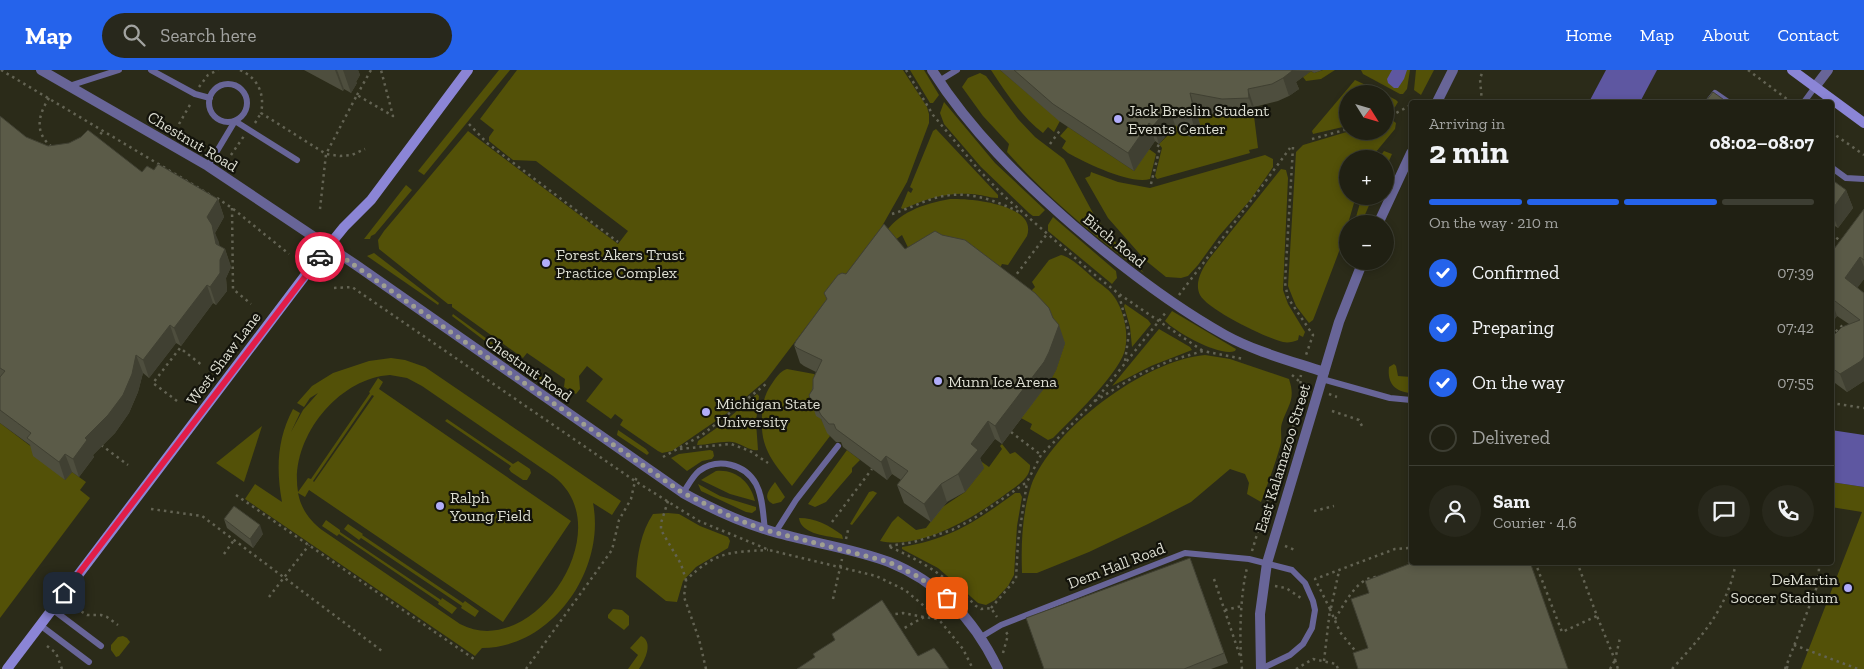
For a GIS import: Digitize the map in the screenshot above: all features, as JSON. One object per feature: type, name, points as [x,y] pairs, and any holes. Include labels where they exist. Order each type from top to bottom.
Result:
[{"type":"street","name":"Chestnut Road","points":[[41,70],[208,166],[683,493],[734,518],[770,531],[889,562],[919,577],[934,587],[959,610],[981,637],[998,669]]},
{"type":"street","name":"West Shaw Lane","points":[[6,669],[328,247],[371,200],[468,70]]},
{"type":"street","name":"Birch Road","points":[[932,70],[948,96],[985,140],[1038,194],[1103,251],[1173,303],[1225,335],[1266,353],[1303,365],[1323,376]]},
{"type":"street","points":[[1438,100],[1452,70]]},
{"type":"street","points":[[1792,70],[1833,100]]},
{"type":"street","points":[[1816,87],[1828,70]]},
{"type":"street","points":[[1834,101],[1864,124]]},
{"type":"street","points":[[1382,215],[1409,158]]},
{"type":"street","name":"East Kalamazoo Street","points":[[1261,669],[1260,614],[1267,563],[1339,322],[1359,270]]},
{"type":"lane","points":[[69,86],[119,70]]},
{"type":"lane","points":[[151,70],[195,94],[210,98]]},
{"type":"lane","points":[[939,81],[957,70]]},
{"type":"lane","points":[[208,166],[235,121],[245,113],[247,106],[245,94],[241,89],[236,85],[225,84],[216,88],[210,98],[210,110],[218,119],[223,122],[235,121],[297,160]]},
{"type":"lane","points":[[1806,100],[1816,87]]},
{"type":"lane","points":[[1710,100],[1715,93],[1725,100]]},
{"type":"lane","points":[[1834,169],[1846,178],[1864,179]]},
{"type":"lane","points":[[1323,376],[1390,398],[1409,400]]},
{"type":"lane","points":[[770,531],[838,446]]},
{"type":"lane","points":[[683,493],[693,478],[707,467],[732,464],[750,476],[757,485],[770,531]]},
{"type":"lane","name":"Dem Hall Road","points":[[981,637],[1001,625],[1185,553],[1249,559],[1292,570],[1310,591],[1314,605]]},
{"type":"lane","points":[[1261,669],[1290,655],[1303,644],[1312,628],[1314,605]]},
{"type":"lane","points":[[52,609],[101,646]]},
{"type":"lane","points":[[40,625],[89,662]]},
{"type":"path","points":[[1,70],[174,171],[232,208],[289,254]]},
{"type":"path","points":[[240,70],[257,84],[262,98],[261,113],[326,154],[352,155],[365,150]]},
{"type":"path","points":[[320,209],[326,154],[371,70]]},
{"type":"path","points":[[357,95],[392,116],[381,70]]},
{"type":"path","points":[[906,70],[933,115],[953,140],[978,169],[1023,214],[1119,294],[1203,351],[1250,360]]},
{"type":"path","points":[[1482,100],[1480,79],[1483,70]]},
{"type":"path","points":[[1748,70],[1788,100]]},
{"type":"path","points":[[49,98],[41,110],[39,129],[43,137],[55,149]]},
{"type":"path","points":[[1394,114],[1409,106]]},
{"type":"path","points":[[469,124],[487,143],[618,242]]},
{"type":"path","points":[[1050,144],[1061,129]]},
{"type":"path","points":[[93,143],[103,131]]},
{"type":"path","points":[[1312,138],[1339,131]]},
{"type":"path","points":[[1834,134],[1864,155]]},
{"type":"path","points":[[1151,184],[1160,148],[1154,143]]},
{"type":"path","points":[[992,608],[1016,579],[1018,542],[1027,482],[1041,455],[1094,402],[1159,322],[1223,235],[1291,148],[1285,283],[1288,298],[1313,335],[1303,365],[1300,382],[1302,397],[1281,455],[1244,580],[1242,669]]},
{"type":"path","points":[[892,214],[945,196],[965,195],[996,201],[1023,214]]},
{"type":"path","points":[[232,208],[233,289],[251,304]]},
{"type":"path","points":[[1008,286],[1047,234]]},
{"type":"path","points":[[1834,236],[1846,244]]},
{"type":"path","points":[[1837,249],[1842,242]]},
{"type":"path","points":[[334,288],[352,287],[635,481],[699,522],[769,550],[876,576],[905,590],[939,619],[963,648],[974,669]]},
{"type":"path","points":[[1119,294],[1129,333],[1125,362]]},
{"type":"path","points":[[1834,333],[1844,324]]},
{"type":"path","points":[[177,401],[153,383],[180,348],[204,366]]},
{"type":"path","points":[[1094,402],[1134,377],[1169,361],[1203,351]]},
{"type":"path","points":[[1285,373],[1294,376],[1300,382]]},
{"type":"path","points":[[662,457],[702,435],[766,384]]},
{"type":"path","points":[[1834,403],[1864,408]]},
{"type":"path","points":[[1332,411],[1359,420],[1363,428]]},
{"type":"path","points":[[1011,432],[1041,455]]},
{"type":"path","points":[[100,444],[128,465]]},
{"type":"path","points":[[678,449],[731,444],[750,451],[768,463]]},
{"type":"path","points":[[526,669],[612,550],[619,520],[631,499],[635,481],[644,467]]},
{"type":"path","points":[[832,522],[872,469]]},
{"type":"path","points":[[889,546],[914,542],[952,530],[973,519],[1027,482]]},
{"type":"path","points":[[236,495],[474,659]]},
{"type":"path","points":[[668,502],[661,523],[661,530],[681,564],[686,580],[684,597],[699,639],[706,669]]},
{"type":"path","points":[[1314,511],[1334,506]]},
{"type":"path","points":[[151,509],[202,516],[382,651]]},
{"type":"path","points":[[833,599],[848,530]]},
{"type":"path","points":[[224,554],[234,540]]},
{"type":"path","points":[[269,597],[309,545]]},
{"type":"path","points":[[1361,658],[1340,632],[1315,579],[1395,549],[1409,547]]},
{"type":"path","points":[[686,580],[700,566],[721,554],[738,551],[769,550]]},
{"type":"path","points":[[1536,565],[1562,632],[1597,616]]},
{"type":"path","points":[[1579,565],[1618,669]]},
{"type":"path","points":[[1672,669],[1715,618],[1724,602],[1735,565]]},
{"type":"path","points":[[1792,669],[1786,668],[1818,584],[1818,565]]},
{"type":"path","points":[[1324,661],[1330,609],[1339,571]]},
{"type":"path","points":[[1335,619],[1352,591],[1370,577],[1380,577]]},
{"type":"path","points":[[1214,579],[1241,659]]},
{"type":"path","points":[[1244,580],[1286,588],[1314,605],[1330,609]]},
{"type":"path","points":[[1225,610],[1242,606]]},
{"type":"path","points":[[76,608],[87,615],[107,617],[118,625]]},
{"type":"path","points":[[883,618],[891,614],[904,612],[939,619]]},
{"type":"path","points":[[898,632],[924,617]]},
{"type":"path","points":[[1610,669],[1615,660],[1620,638]]},
{"type":"path","points":[[1794,645],[1858,669]]},
{"type":"path","points":[[47,646],[56,653],[62,669]]},
{"type":"path","points":[[1296,669],[1313,659],[1336,664],[1338,669]]},
{"type":"shaded area","points":[[499,70],[510,70],[424,175],[418,171]]},
{"type":"shaded area","points":[[517,70],[903,70],[927,107],[929,123],[907,182],[881,228],[766,380],[726,414],[672,451],[662,453],[620,425],[623,420],[615,414],[611,419],[586,401],[603,379],[587,366],[579,376],[580,389],[576,394],[564,387],[565,379],[527,353],[523,358],[452,307],[452,304],[448,304],[379,249],[378,240],[384,231],[468,131],[618,244],[628,231],[536,161],[513,160],[489,141],[489,137],[494,130],[480,119]]},
{"type":"shaded area","points":[[910,70],[924,70],[939,95],[933,103],[930,103]]},
{"type":"shaded area","points":[[991,70],[1000,70],[1060,121],[1054,132],[1048,127],[1043,133],[1035,127],[1021,112]]},
{"type":"shaded area","points":[[1323,70],[1335,70],[1321,79],[1306,81],[1303,77],[1311,71],[1314,73]]},
{"type":"shaded area","points":[[1361,70],[1410,70],[1407,89],[1403,94],[1394,91],[1394,85],[1383,85],[1363,74]]},
{"type":"shaded area","points":[[1392,70],[1407,70],[1398,88],[1394,88],[1394,85],[1388,83],[1387,79]]},
{"type":"shaded area","points":[[1416,70],[1434,70],[1421,95],[1414,90]]},
{"type":"shaded area","points":[[1606,70],[1657,70],[1641,100],[1590,100]]},
{"type":"shaded area","points":[[980,73],[986,76],[1018,119],[1035,137],[1064,159],[1094,215],[1109,235],[1144,273],[1072,216],[1038,185],[1007,152],[1009,144],[983,116],[962,87],[968,78]]},
{"type":"shaded area","points":[[1355,80],[1366,85],[1351,85]]},
{"type":"shaded area","points":[[1339,99],[1339,128],[1313,134],[1312,131]]},
{"type":"shaded area","points":[[1394,99],[1398,102],[1394,108]]},
{"type":"shaded area","points":[[944,102],[995,163],[1045,210],[1039,216],[1033,216],[1029,213],[981,167],[944,124],[940,113]]},
{"type":"shaded area","points":[[1193,109],[1228,117],[1254,116],[1258,148],[1249,150],[1250,153],[1157,179],[1155,176],[1162,148],[1159,144],[1168,135],[1180,115]]},
{"type":"shaded area","points":[[1068,127],[1134,171],[1149,149],[1156,154],[1150,179],[1132,179],[1120,176],[1068,153],[1062,148],[1066,141],[1060,136]]},
{"type":"shaded area","points":[[936,129],[998,195],[998,198],[974,194],[953,194],[936,197],[903,209],[901,208],[908,191],[911,193],[913,189],[910,187],[933,131]]},
{"type":"shaded area","points":[[1339,134],[1339,140],[1386,140],[1378,150],[1339,150],[1339,205],[1353,205],[1351,215],[1339,215],[1339,252],[1313,320],[1309,323],[1296,306],[1288,286],[1296,152],[1303,145]]},
{"type":"shaded area","points":[[1265,155],[1273,159],[1273,167],[1251,199],[1219,236],[1198,265],[1188,276],[1181,278],[1166,277],[1145,260],[1108,218],[1085,178],[1090,176],[1091,172],[1118,182],[1150,188]]},
{"type":"shaded area","points":[[1281,169],[1286,170],[1288,178],[1283,290],[1288,304],[1305,332],[1303,337],[1299,335],[1298,340],[1289,342],[1283,342],[1264,335],[1238,323],[1205,301],[1198,290],[1201,272],[1209,259]]},
{"type":"shaded area","points":[[406,185],[412,190],[375,234],[370,239],[364,239]]},
{"type":"shaded area","points":[[950,199],[972,200],[1000,205],[1022,217],[1028,225],[1027,236],[1008,265],[1002,264],[996,276],[913,258],[902,235],[891,243],[883,236],[896,221],[912,210]]},
{"type":"shaded area","points":[[1359,205],[1369,205],[1365,215],[1357,215]]},
{"type":"shaded area","points":[[1053,217],[1116,271],[1117,278],[1112,284],[1048,231],[1048,225]]},
{"type":"shaded area","points":[[374,253],[439,303],[438,305],[367,256]]},
{"type":"shaded area","points":[[1061,255],[1075,262],[1112,294],[1123,314],[1126,346],[1119,362],[1103,385],[1053,438],[1048,440],[1030,429],[1032,424],[1021,418],[1051,379],[1065,343],[1024,298],[1035,287],[1032,282],[1049,260]]},
{"type":"shaded area","points":[[1125,304],[1151,324],[1132,347],[1130,327],[1124,306]]},
{"type":"shaded area","points":[[1172,311],[1236,349],[1235,351],[1219,351],[1179,332],[1165,321]]},
{"type":"shaded area","points":[[453,314],[517,361],[514,363],[452,316]]},
{"type":"shaded area","points":[[1159,329],[1192,350],[1151,366],[1112,386]]},
{"type":"shaded area","points":[[1205,355],[1230,359],[1289,379],[1292,392],[1290,402],[1281,425],[1279,450],[1261,502],[1247,494],[1249,483],[1245,474],[1230,469],[1191,502],[1148,524],[1089,552],[1037,573],[1022,573],[1023,529],[1031,486],[1042,464],[1059,442],[1079,421],[1103,401],[1129,384],[1155,370],[1181,360]]},
{"type":"shaded area","name":"Ralph Young Field","points":[[391,358],[405,360],[425,367],[621,501],[612,515],[593,503],[595,528],[591,554],[582,578],[569,601],[551,620],[531,635],[507,645],[482,648],[475,656],[245,499],[255,484],[282,502],[279,454],[284,432],[293,409],[300,413],[291,432],[303,410],[318,393],[310,398],[304,407],[297,403],[312,386],[333,373],[369,361]],"holes":[[[390,375],[407,378],[422,386],[553,476],[572,499],[578,527],[573,556],[560,584],[540,608],[515,625],[488,631],[460,624],[322,530],[310,519],[304,509],[298,493],[305,497],[309,490],[503,622],[571,521],[379,389],[383,382],[378,378],[370,393],[311,479],[308,478],[298,492],[297,472],[301,452],[309,432],[321,415],[336,399],[352,387],[371,379]],[[372,395],[374,396],[314,482],[313,481]]]},
{"type":"shaded area","points":[[1394,364],[1398,376],[1409,377],[1409,393],[1396,389],[1393,386],[1389,378],[1389,367]]},
{"type":"shaded area","points":[[530,369],[571,398],[568,400],[528,374]]},
{"type":"shaded area","points":[[787,369],[814,374],[818,377],[821,419],[830,436],[792,486],[770,455],[763,438],[762,429],[762,409],[767,393],[778,376]]},
{"type":"shaded area","points":[[757,394],[759,396],[756,422],[758,450],[752,450],[732,442],[697,445],[698,441],[718,427]]},
{"type":"shaded area","points":[[447,419],[513,464],[518,461],[530,469],[531,473],[527,480],[523,480],[511,472],[509,469],[511,466],[445,421]]},
{"type":"shaded area","points":[[0,423],[37,451],[65,480],[72,472],[86,482],[80,490],[90,498],[0,618]]},
{"type":"shaded area","points":[[262,426],[244,482],[216,463]]},
{"type":"shaded area","points":[[618,430],[649,453],[647,455],[617,435]]},
{"type":"shaded area","points":[[1834,430],[1864,435],[1864,487],[1834,482]]},
{"type":"shaded area","points":[[1002,444],[1010,454],[1015,452],[1030,465],[1026,478],[980,512],[947,529],[913,541],[896,543],[880,541],[898,516],[916,530],[926,528],[941,508],[965,492],[984,468],[980,465],[982,462],[989,467],[1002,449],[1000,446]]},
{"type":"shaded area","points":[[847,450],[860,460],[852,468],[852,472],[826,502],[815,507],[808,504]]},
{"type":"shaded area","points":[[713,451],[714,456],[712,459],[702,461],[687,471],[671,458],[679,454]]},
{"type":"shaded area","points":[[716,471],[730,472],[741,478],[750,488],[755,501],[730,494],[701,480]]},
{"type":"shaded area","points":[[775,482],[785,497],[781,502],[773,504],[767,497]]},
{"type":"shaded area","name":"DeMartin Soccer Stadium","points":[[1834,482],[1864,487],[1864,669],[1801,669],[1862,512],[1834,507]]},
{"type":"shaded area","points":[[698,484],[720,496],[756,507],[756,510],[752,513],[746,512],[701,491]]},
{"type":"shaded area","points":[[869,492],[877,493],[852,525],[850,524]]},
{"type":"shaded area","points":[[1015,493],[1020,493],[1022,497],[1017,526],[1014,575],[1008,586],[995,600],[986,605],[978,603],[938,568],[902,549],[902,547],[935,539],[962,528]]},
{"type":"shaded area","points":[[653,514],[679,514],[700,526],[728,537],[730,541],[728,548],[696,567],[683,581],[677,602],[666,601],[636,577],[637,560],[645,528]]},
{"type":"shaded area","points":[[799,518],[811,519],[827,525],[842,535],[843,539],[816,534],[805,528]]},
{"type":"shaded area","points":[[326,520],[340,530],[340,532],[441,600],[442,598],[457,608],[452,614],[438,604],[439,602],[339,534],[337,536],[322,526]]},
{"type":"shaded area","points":[[348,524],[463,603],[465,601],[479,611],[475,617],[461,608],[462,606],[361,538],[359,540],[344,529]]},
{"type":"shaded area","points":[[613,609],[622,610],[629,616],[629,625],[624,630],[608,618]]},
{"type":"shaded area","points":[[123,636],[130,642],[119,656],[116,657],[111,650],[111,645],[118,637]]},
{"type":"shaded area","points":[[641,636],[647,642],[646,656],[639,669],[628,669],[638,655],[630,648]]},
{"type":"building","name":"Jack Breslin Student Events Center","points":[[1014,70],[1292,71],[1272,84],[1248,89],[1249,98],[1222,99],[1190,93],[1194,111],[1191,117],[1181,118],[1169,107],[1153,126],[1149,123],[1128,153],[1053,104]]},
{"type":"building","points":[[1713,92],[1724,100],[1707,100]]},
{"type":"building","points":[[0,116],[26,137],[48,146],[69,143],[81,137],[88,130],[142,172],[147,166],[154,170],[158,164],[218,199],[207,217],[212,225],[216,244],[225,249],[220,260],[220,273],[210,287],[207,285],[174,328],[170,325],[143,360],[136,355],[132,374],[123,395],[108,415],[85,438],[87,440],[73,459],[65,454],[59,462],[27,438],[31,433],[0,410],[0,377],[5,371],[0,368]]},
{"type":"building","points":[[1834,181],[1846,190],[1834,207]]},
{"type":"building","points":[[1864,209],[1864,260],[1860,257],[1845,278],[1864,293],[1864,357],[1861,361],[1840,374],[1834,369],[1834,335],[1842,327],[1860,320],[1834,300],[1834,249]]},
{"type":"building","name":"Munn Ice Arena","points":[[884,224],[905,249],[935,231],[942,235],[965,240],[1035,293],[1049,308],[1053,318],[1059,325],[1044,362],[995,426],[988,421],[971,444],[978,450],[958,474],[941,484],[924,504],[897,485],[908,471],[886,456],[881,462],[836,429],[834,424],[829,424],[821,415],[809,395],[813,389],[813,379],[822,360],[794,345],[827,299],[824,293],[838,275],[846,274]]},
{"type":"building","points":[[234,506],[260,525],[250,539],[224,519]]},
{"type":"building","points":[[1190,558],[1224,653],[1184,669],[1044,669],[1026,618]]},
{"type":"building","points":[[1409,564],[1531,565],[1568,669],[1358,669],[1353,653],[1368,648],[1351,599],[1369,593],[1365,581]]},
{"type":"building","points":[[882,600],[918,656],[934,648],[949,669],[797,669],[815,657],[813,654],[835,640],[832,634]]},
{"type":"way so far","points":[[320,257],[328,247],[657,476],[708,507],[765,530],[889,562],[919,577],[947,598]]},
{"type":"place","name":"Jack Breslin Student Events Center","points":[[1118,119]]},
{"type":"place","name":"Forest Akers Trust Practice Complex","points":[[546,263]]},
{"type":"place","name":"Munn Ice Arena","points":[[938,381]]},
{"type":"place","name":"Michigan State University","points":[[706,412]]},
{"type":"place","name":"Ralph Young Field","points":[[440,506]]},
{"type":"place","name":"DeMartin Soccer Stadium","points":[[1848,588]]},
{"type":"route","points":[[64,593],[320,257]]}]
